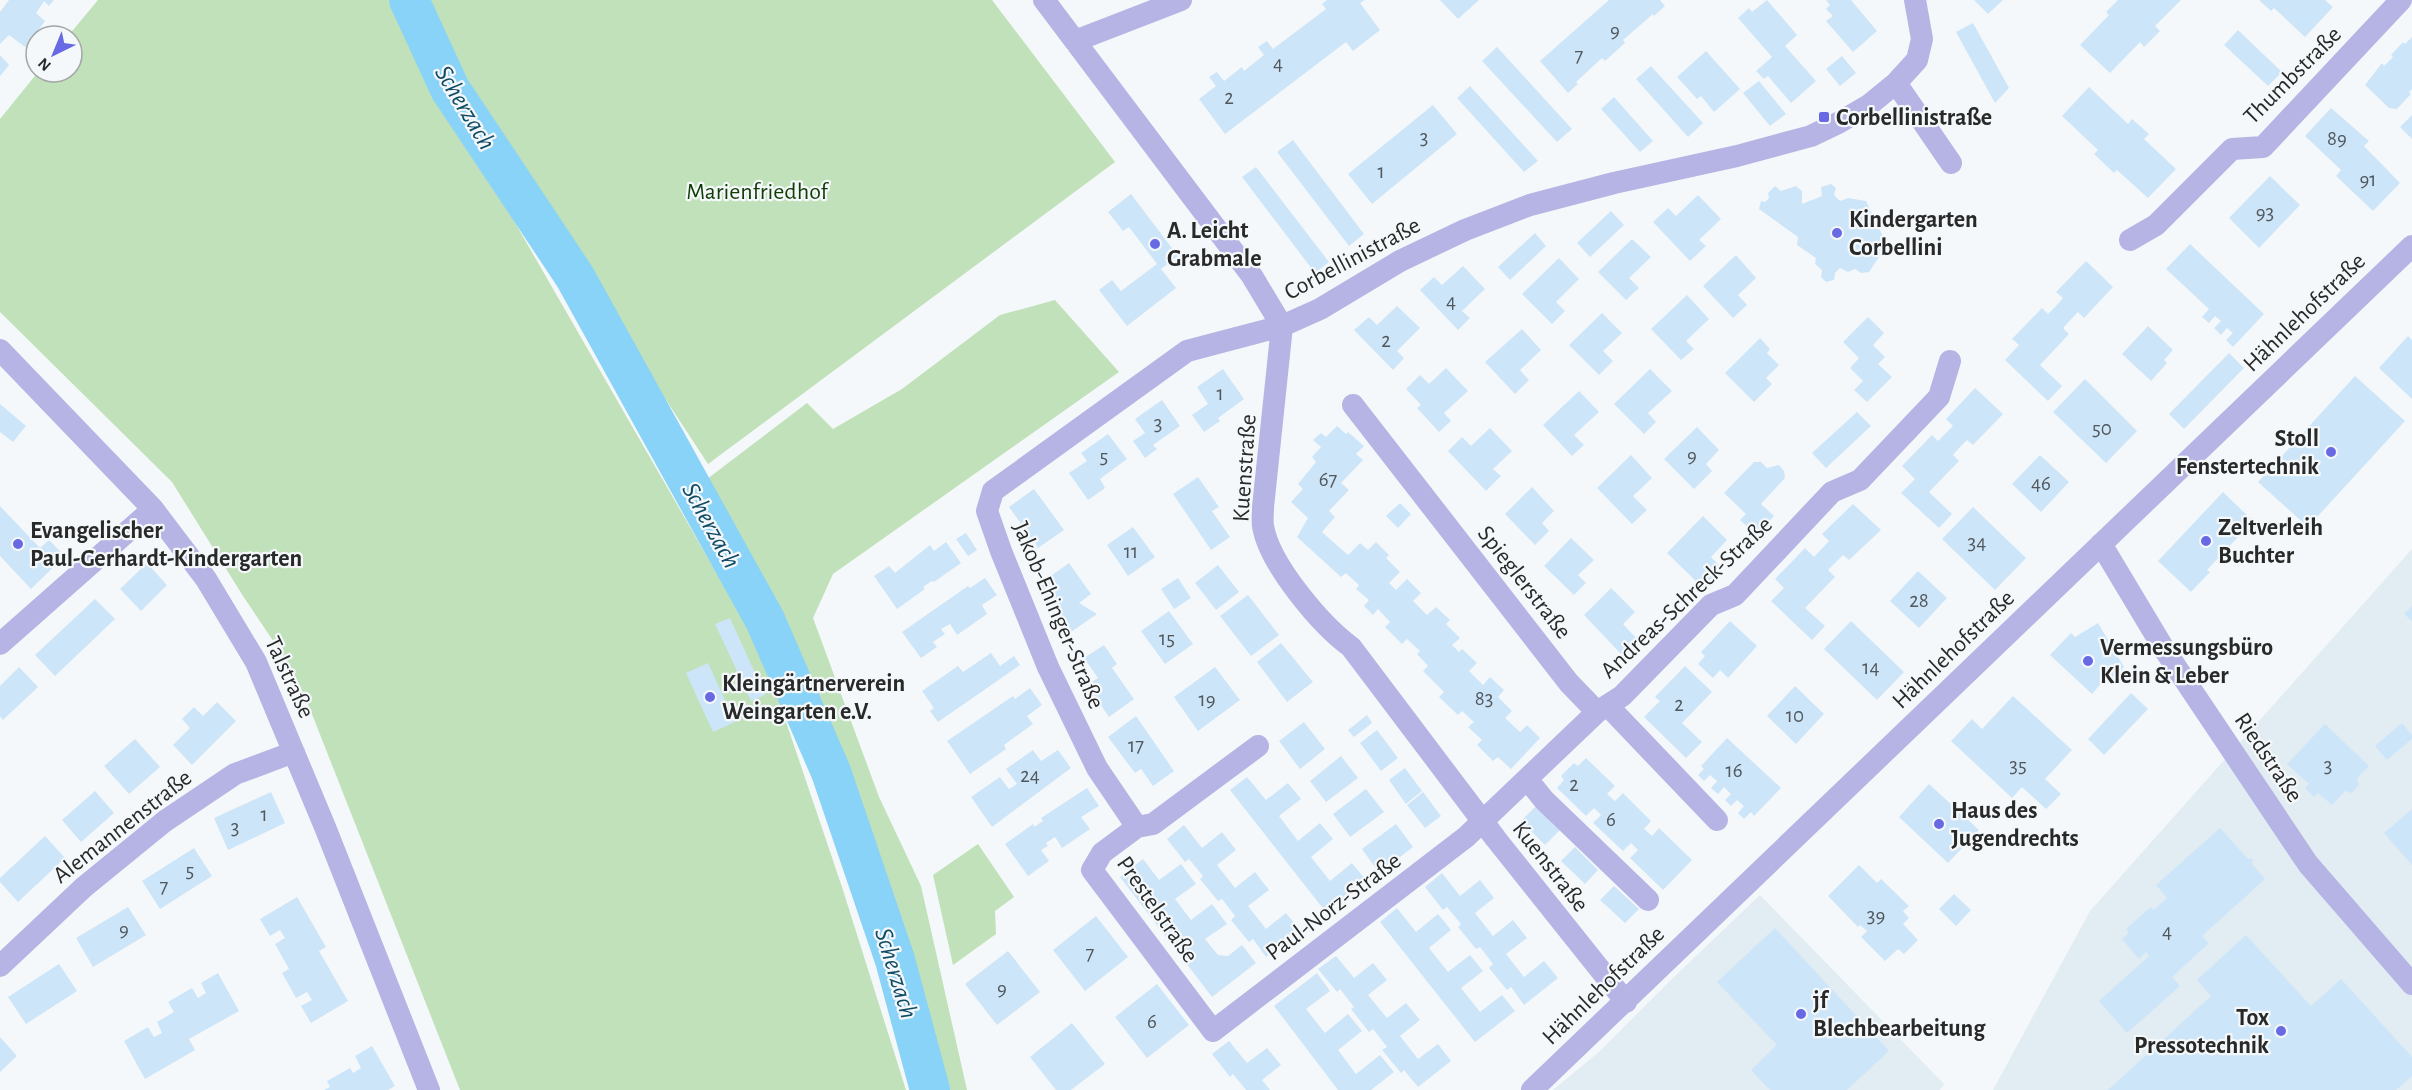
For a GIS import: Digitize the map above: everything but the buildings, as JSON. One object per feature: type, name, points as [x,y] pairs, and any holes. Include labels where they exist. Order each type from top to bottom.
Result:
[{"type":"street","points":[[1044,0],[1252,276],[1282,326]]},
{"type":"street","points":[[1075,41],[1181,0]]},
{"type":"street","name":"Corbellinistraße","points":[[1282,326],[1320,309],[1401,261],[1465,230],[1530,205],[1579,191],[1737,156],[1811,136],[1850,116],[1896,83],[1917,60],[1922,39],[1915,0]]},
{"type":"street","name":"Thumbstraße","points":[[2130,240],[2156,225],[2232,149],[2263,147],[2401,0]]},
{"type":"street","points":[[1896,83],[1951,163]]},
{"type":"street","name":"Hähnlehofstraße","points":[[1532,1090],[2412,246]]},
{"type":"street","name":"Kuenstraße","points":[[1282,326],[1263,507],[1263,526],[1277,563],[1332,634],[1351,647],[1483,822],[1626,1002]]},
{"type":"street","name":"Jakob-Ehinger-Straße","points":[[1137,827],[1097,768],[1048,667],[987,511],[993,491],[1187,351],[1282,326]]},
{"type":"street","name":"Talstraße","points":[[0,350],[153,509],[206,579],[256,662],[429,1090]]},
{"type":"street","name":"Andreas-Schreck-Straße","points":[[1603,709],[1622,696],[1711,605],[1735,596],[1832,492],[1860,480],[1939,397],[1950,361]]},
{"type":"street","name":"Spieglerstraße","points":[[1353,405],[1569,683],[1603,709],[1717,820]]},
{"type":"street","points":[[0,644],[153,509]]},
{"type":"street","name":"Riedstraße","points":[[2101,544],[2163,649],[2308,864],[2412,984]]},
{"type":"street","points":[[1483,822],[1603,709]]},
{"type":"street","points":[[1137,827],[1153,824],[1258,746]]},
{"type":"street","name":"Alemannenstraße","points":[[0,966],[84,886],[165,821],[235,774],[294,752]]},
{"type":"street","points":[[1527,779],[1544,800],[1648,900]]},
{"type":"street","name":"Paul-Norz-Straße","points":[[1213,1031],[1483,822]]},
{"type":"street","name":"Prestelstraße","points":[[1137,827],[1102,853],[1092,870],[1213,1031]]},
{"type":"shaded area","points":[[2412,549],[2412,1090],[1993,1090],[2090,911]]},
{"type":"shaded area","points":[[1760,895],[1944,1084],[1940,1090],[1553,1090],[1600,1051]]},
{"type":"green space","points":[[98,0],[397,0],[422,61],[763,654],[842,887],[906,1090],[460,1090],[308,704],[292,669],[243,596],[172,482],[0,312],[0,119],[28,84],[84,84],[84,24],[78,24]]},
{"type":"green space","name":"Marienfriedhof","points":[[417,0],[992,0],[1115,162],[708,464],[438,52]]},
{"type":"green space","points":[[1055,300],[1119,372],[833,574],[813,618],[879,797],[921,886],[967,1090],[928,1090],[916,1040],[774,634],[694,489],[807,403],[833,429],[902,389],[1000,315]]},
{"type":"green space","points":[[978,844],[1014,897],[995,911],[996,934],[953,965],[933,875]]},
{"type":"waterway","name":"Scherzach","points":[[409,0],[450,89],[575,277],[765,620],[831,772],[895,960],[930,1090]]},
{"type":"place","name":"Corbellinistraße","points":[[1824,117]]},
{"type":"place","name":"Kindergarten Corbellini","points":[[1837,233]]},
{"type":"place","name":"A. Leicht Grabmale","points":[[1155,244]]},
{"type":"place","name":"Stoll Fenstertechnik","points":[[2331,452]]},
{"type":"place","name":"Zeltverleih Buchter","points":[[2206,541]]},
{"type":"place","name":"Evangelischer Paul-Gerhardt-Kindergarten","points":[[18,544]]},
{"type":"place","name":"Vermessungsbüro Klein & Leber","points":[[2088,661]]},
{"type":"place","name":"Kleingärtnerverein Weingarten e.V.","points":[[710,697]]},
{"type":"place","name":"Haus des Jugendrechts","points":[[1939,824]]},
{"type":"place","name":"jf Blechbearbeitung","points":[[1801,1014]]},
{"type":"place","name":"Tox Pressotechnik","points":[[2281,1031]]}]
